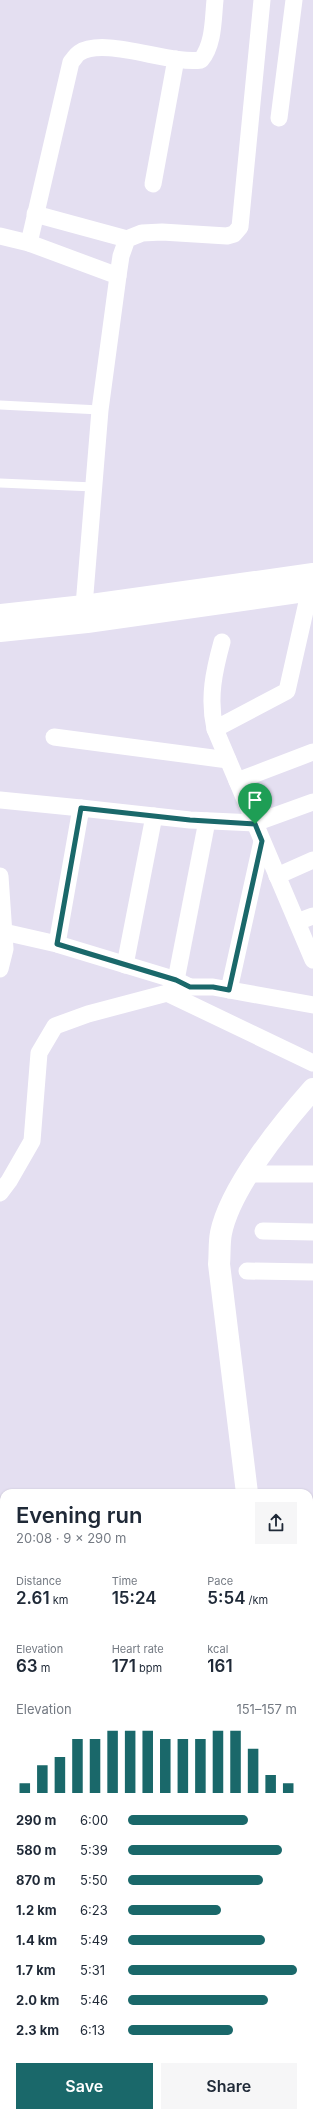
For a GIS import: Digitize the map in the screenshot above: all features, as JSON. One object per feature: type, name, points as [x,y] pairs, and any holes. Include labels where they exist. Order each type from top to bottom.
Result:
[{"type":"main road","points":[[0,615],[312,582]]},
{"type":"main road","points":[[0,631],[87,622],[312,582]]},
{"type":"main road","points":[[247,1489],[219,1264],[221,1233],[231,1203],[258,1159],[313,1089]]},
{"type":"street","points":[[29,243],[71,62],[80,53],[94,48],[117,49],[176,59],[201,60],[206,54],[210,43],[215,0]]},
{"type":"street","points":[[35,214],[127,239],[142,233],[162,232],[227,236],[234,234],[240,227],[262,0]]},
{"type":"street","points":[[279,118],[294,0]]},
{"type":"street","points":[[153,184],[176,59]]},
{"type":"street","points":[[0,236],[29,243],[118,276]]},
{"type":"street","points":[[84,606],[100,410],[121,256],[127,239]]},
{"type":"street","points":[[215,729],[287,691],[312,582]]},
{"type":"street","points":[[222,642],[211,693],[212,715],[215,729],[313,960]]},
{"type":"street","points":[[54,737],[228,760]]},
{"type":"street","points":[[237,781],[313,752]]},
{"type":"street","points":[[0,800],[207,821],[255,824],[313,802]]},
{"type":"street","points":[[57,944],[81,808]]},
{"type":"street","points":[[125,965],[154,816]]},
{"type":"street","points":[[178,987],[207,821]]},
{"type":"street","points":[[229,990],[262,841]]},
{"type":"street","points":[[277,876],[313,860]]},
{"type":"street","points":[[0,886],[5,949],[0,969]]},
{"type":"street","points":[[297,922],[313,916]]},
{"type":"street","points":[[4,932],[57,944],[125,965],[178,987],[313,1062]]},
{"type":"street","points":[[0,1193],[9,1182],[32,1141],[39,1053],[55,1026],[88,1014],[178,987],[213,987],[313,1005]]},
{"type":"street","points":[[249,1174],[313,1174]]},
{"type":"street","points":[[263,1231],[313,1232]]},
{"type":"street","points":[[247,1271],[313,1272]]},
{"type":"lane","points":[[0,405],[100,410]]},
{"type":"lane","points":[[0,483],[94,487]]},
{"type":"route","points":[[81,808],[190,820],[255,824],[262,841],[229,990],[213,987],[190,987],[176,980],[57,944],[81,808]]}]
